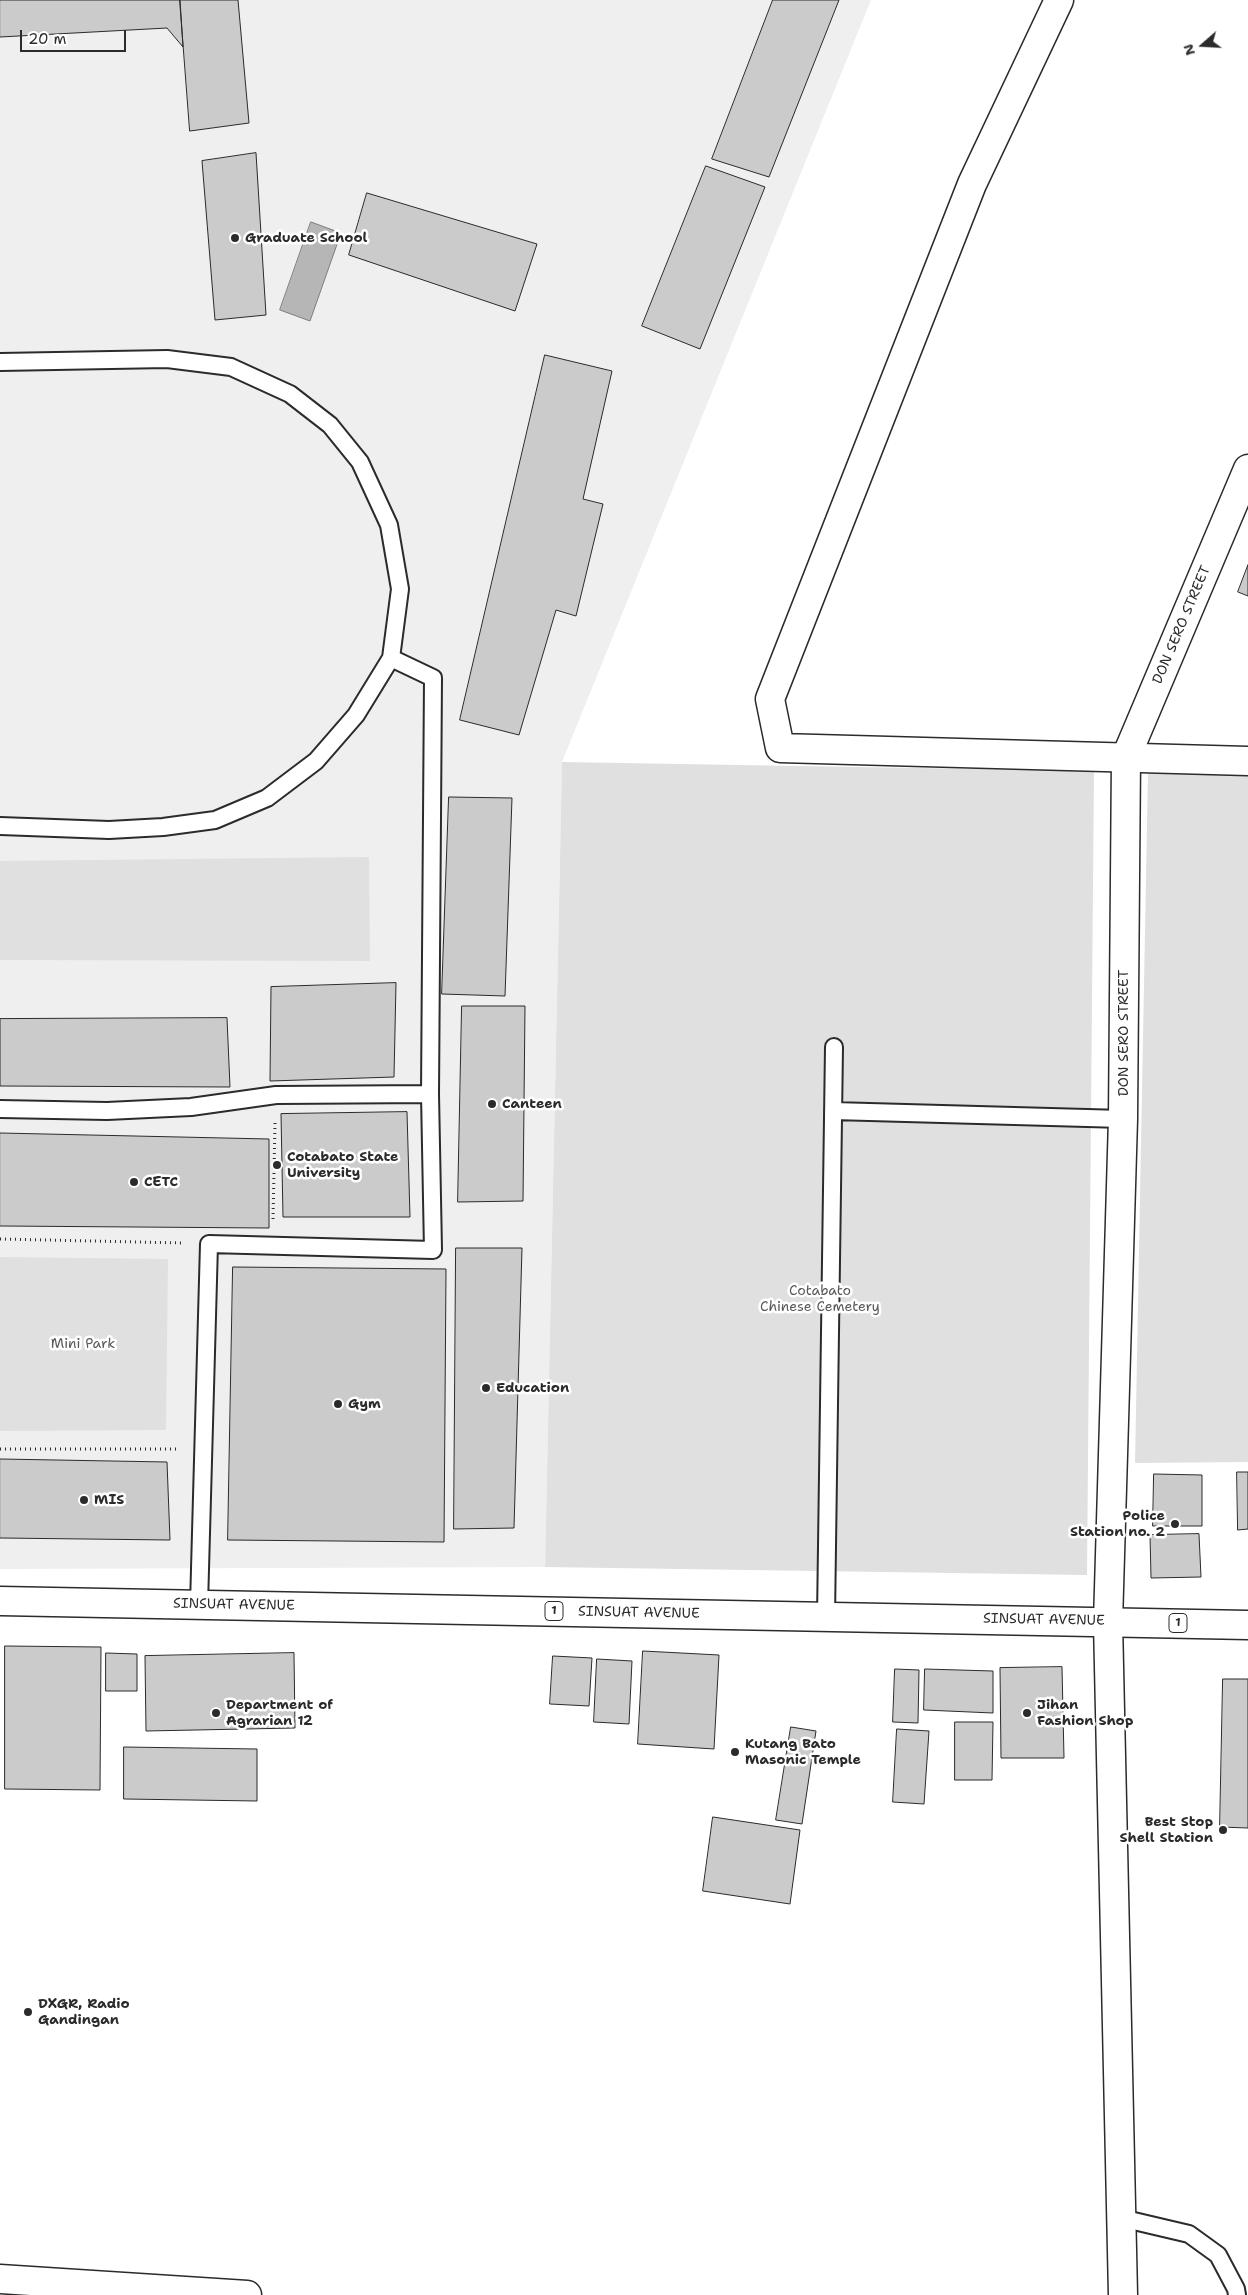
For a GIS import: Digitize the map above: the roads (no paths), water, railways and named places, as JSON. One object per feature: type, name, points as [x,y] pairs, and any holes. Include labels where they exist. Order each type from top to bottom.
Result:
[{"type":"main road","points":[[1059,0],[972,184],[770,699],[780,748],[1248,761]]},
{"type":"main road","name":"DON SERO STREET","points":[[1123,2295],[1108,1622],[1123,1120],[1126,757],[1248,469]]},
{"type":"main road","name":"SINSUAT AVENUE","points":[[0,1601],[1248,1625]]},
{"type":"main road","points":[[0,2279],[247,2295]]},
{"type":"lane","points":[[0,362],[167,359],[231,367],[290,394],[330,425],[360,462],[389,526],[400,589],[391,658],[356,715],[316,762],[267,798],[215,820],[163,828],[109,830],[0,826]]},
{"type":"lane","points":[[199,1605],[209,1244],[272,1244],[433,1250],[430,1094],[434,678],[391,658]]},
{"type":"lane","points":[[826,1617],[834,1047]]},
{"type":"lane","points":[[0,1109],[107,1111],[173,1108],[276,1095],[430,1094]]},
{"type":"lane","points":[[833,1111],[1123,1120]]},
{"type":"lane","points":[[1121,2218],[1190,2234],[1218,2255],[1236,2289],[1237,2295]]},
{"type":"place","name":"Graduate School","points":[[235,238]]},
{"type":"place","name":"Canteen","points":[[492,1104]]},
{"type":"place","name":"Cotabato State University","points":[[277,1165]]},
{"type":"place","name":"CETC","points":[[134,1182]]},
{"type":"place","name":"Education","points":[[486,1388]]},
{"type":"place","name":"Gym","points":[[338,1404]]},
{"type":"place","name":"MIS","points":[[84,1500]]},
{"type":"place","name":"Police Station no. 2","points":[[1175,1524]]},
{"type":"place","name":"Department of Agrarian 12","points":[[216,1713]]},
{"type":"place","name":"Jihan Fashion Shop","points":[[1027,1713]]},
{"type":"place","name":"Kutang Bato Masonic Temple","points":[[735,1752]]},
{"type":"place","name":"Best Stop Shell Station","points":[[1223,1830]]},
{"type":"place","name":"DXGR, Radio Gandingan","points":[[28,2012]]},
{"type":"park label","name":"Cotabato Chinese Cemetery","points":[[820,1299]]},
{"type":"park label","name":"Mini Park","points":[[83,1344]]}]
